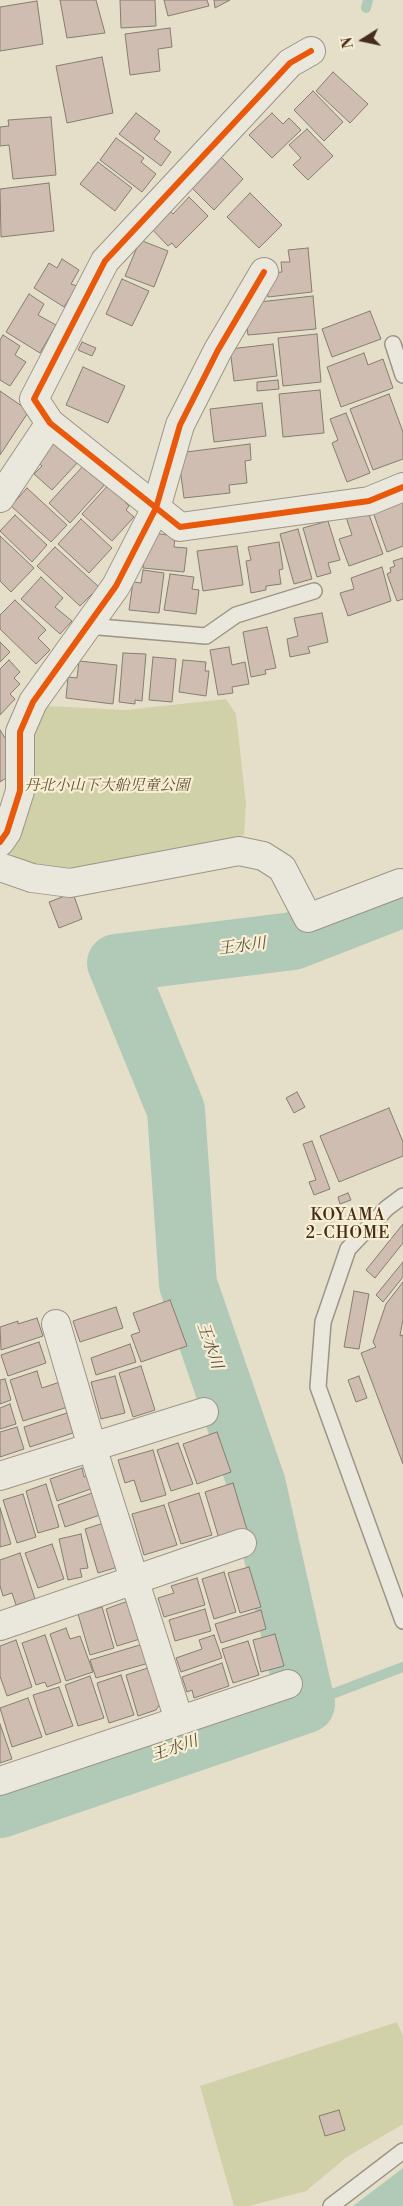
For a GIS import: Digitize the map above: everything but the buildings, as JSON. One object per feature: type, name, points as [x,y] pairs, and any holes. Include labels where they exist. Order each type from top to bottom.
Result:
[{"type":"street","points":[[311,51],[290,63],[105,261],[34,399],[50,423],[180,527],[369,501],[403,488]]},
{"type":"street","points":[[0,842],[7,832],[20,791],[20,732],[33,702],[116,586],[156,508],[180,426],[218,350],[264,272]]},
{"type":"street","points":[[0,498],[50,423]]},
{"type":"street","points":[[0,868],[32,878],[70,883],[239,851],[263,856],[282,868],[308,918],[400,883]]},
{"type":"street","points":[[56,1324],[92,1447],[136,1580],[179,1720]]},
{"type":"street","points":[[0,1476],[204,1412]]},
{"type":"street","points":[[0,1626],[242,1543]]},
{"type":"street","points":[[0,1780],[288,1684]]},
{"type":"lane","points":[[393,344],[403,375]]},
{"type":"lane","points":[[87,626],[206,636],[236,615],[314,590]]},
{"type":"lane","points":[[403,1196],[387,1208],[348,1249],[322,1322],[318,1387],[403,1621]]},
{"type":"lane","points":[[331,2206],[403,2151]]},
{"type":"green space","name":"丹北小山下大船児童公園","points":[[226,699],[236,714],[246,804],[244,835],[76,872],[28,865],[6,851],[29,729],[46,706],[126,710]]},
{"type":"green space","points":[[397,2022],[403,2036],[403,2124],[347,2157],[306,2191],[249,2206],[234,2206],[200,2086]]},
{"type":"shaded area","points":[[403,2168],[403,2206],[353,2206]]},
{"type":"waterway","points":[[366,8],[368,0]]},
{"type":"waterway","name":"王水川","points":[[0,1809],[306,1704],[257,1485],[188,1284],[176,1110],[116,963],[293,941],[403,898]]},
{"type":"waterway","points":[[306,1704],[403,1667]]},
{"type":"cycle path","points":[[311,51],[290,63],[105,261],[34,399],[50,423],[180,527],[369,501],[403,487]]},
{"type":"cycle path","points":[[0,842],[7,832],[20,791],[20,732],[33,702],[116,586],[156,508],[180,425],[218,350],[264,272]]},
{"type":"district","name":"KOYAMA 2-CHOME","points":[[348,1225]]}]
